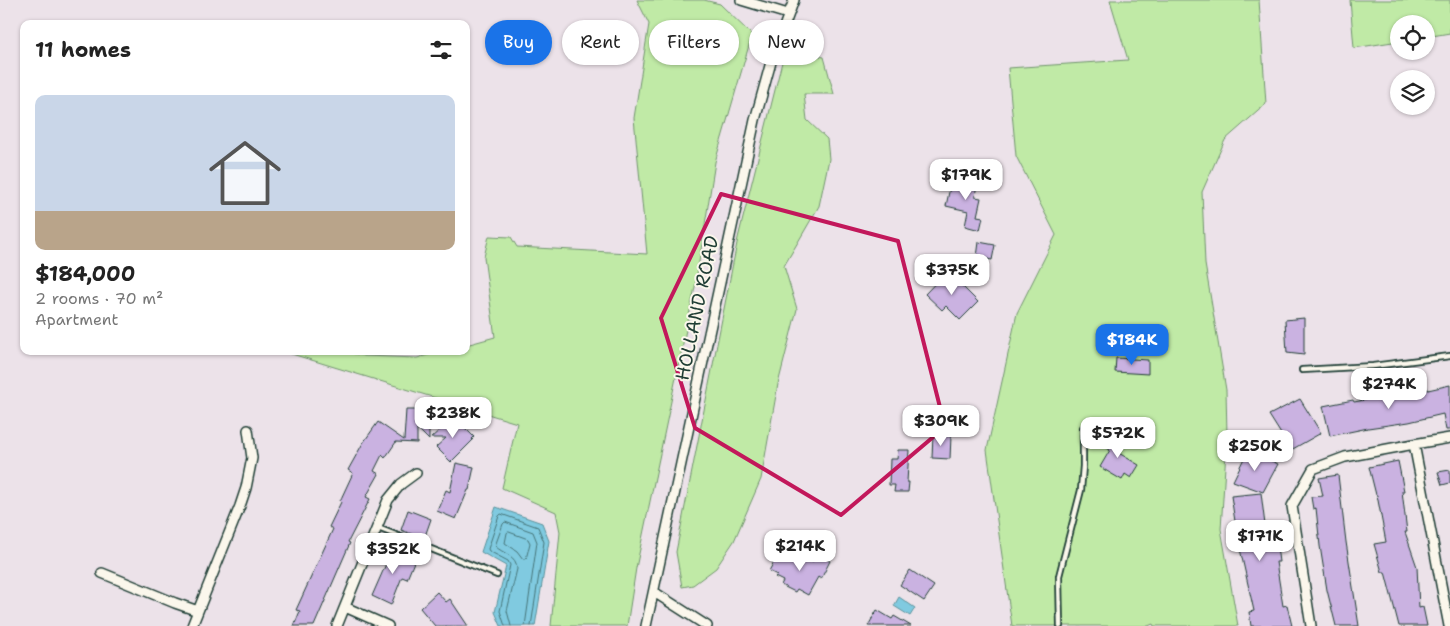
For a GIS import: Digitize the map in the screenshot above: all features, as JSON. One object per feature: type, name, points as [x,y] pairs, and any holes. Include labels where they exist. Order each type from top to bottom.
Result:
[{"type":"street","points":[[741,0],[788,14]]},
{"type":"street","name":"HOLLAND ROAD","points":[[646,626],[755,120],[771,62],[794,0]]},
{"type":"street","points":[[192,626],[246,488],[252,458],[248,430]]},
{"type":"street","points":[[1311,626],[1292,506],[1313,469],[1345,457],[1450,438]]},
{"type":"street","points":[[1414,444],[1449,626]]},
{"type":"street","points":[[337,626],[388,500],[401,484],[416,472]]},
{"type":"street","points":[[102,573],[198,611]]},
{"type":"street","points":[[654,592],[707,626]]},
{"type":"street","points":[[345,607],[388,626]]},
{"type":"lane","points":[[1302,370],[1373,366],[1450,356]]},
{"type":"lane","points":[[1060,626],[1059,576],[1081,490],[1083,466],[1082,428]]},
{"type":"lane","points":[[378,528],[497,575]]},
{"type":"highlighted area","points":[[721,194],[898,241],[945,427],[841,515],[695,428],[661,318]]},
{"type":"green space","points":[[637,0],[704,0],[720,4],[737,20],[649,20],[649,24]]},
{"type":"green space","points":[[1110,0],[1259,0],[1266,104],[1225,140],[1202,192],[1205,264],[1226,390],[1227,435],[1221,529],[1238,626],[1154,626],[1153,624],[1148,626],[1012,626],[987,450],[1017,313],[1056,235],[1016,156],[1008,68],[1128,60]]},
{"type":"green space","points":[[1350,0],[1450,0],[1450,33],[1435,36],[1435,15],[1390,15],[1390,42],[1354,48]]},
{"type":"green space","points":[[739,22],[749,32],[749,45],[715,162],[695,287],[636,568],[627,626],[551,626],[560,532],[556,512],[502,488],[517,423],[295,355],[360,355],[417,358],[428,355],[470,355],[470,344],[495,337],[484,257],[489,236],[511,237],[517,247],[647,254],[634,118],[649,24],[649,65],[739,65]]},
{"type":"green space","points":[[824,57],[834,94],[804,94],[807,120],[827,139],[829,159],[819,206],[784,266],[797,309],[778,384],[761,479],[734,541],[716,568],[693,585],[682,587],[676,552],[738,238],[781,65],[824,65]]},
{"type":"water","points":[[496,507],[542,523],[549,541],[535,626],[501,626],[495,612],[506,566],[481,552]]},
{"type":"water","points":[[899,597],[915,608],[910,616],[894,606]]},
{"type":"building","points":[[952,178],[977,183],[975,197],[981,198],[977,216],[983,217],[980,230],[965,226],[968,211],[946,206]]},
{"type":"building","points":[[979,242],[995,245],[992,260],[977,257]]},
{"type":"building","points":[[947,271],[978,302],[960,320],[946,306],[942,310],[925,294]]},
{"type":"building","points":[[1304,318],[1304,355],[1287,353],[1285,320]]},
{"type":"building","points":[[1116,358],[1148,360],[1148,374],[1115,372]]},
{"type":"building","points":[[1426,385],[1428,390],[1450,385],[1450,430],[1446,430],[1443,414],[1330,436],[1323,406],[1403,393],[1402,390]]},
{"type":"building","points":[[1300,399],[1321,433],[1291,450],[1269,415]]},
{"type":"building","points":[[406,410],[419,410],[419,416],[429,416],[429,440],[417,428],[417,443],[396,442],[385,458],[382,455],[374,471],[379,474],[366,497],[370,499],[348,542],[350,543],[314,626],[294,626],[300,611],[296,610],[333,529],[329,527],[353,473],[348,470],[363,443],[378,422],[404,440]]},
{"type":"building","points":[[454,417],[474,437],[451,462],[436,447],[446,438],[431,438]]},
{"type":"building","points":[[1112,431],[1125,439],[1117,452],[1139,465],[1131,478],[1125,474],[1122,480],[1100,467],[1110,450],[1104,446]]},
{"type":"building","points":[[933,435],[951,436],[950,459],[932,458]]},
{"type":"building","points":[[898,450],[909,450],[908,492],[894,492],[895,485],[889,485],[890,459],[897,459]]},
{"type":"building","points":[[1248,450],[1278,464],[1263,492],[1233,481]]},
{"type":"building","points":[[1398,461],[1404,491],[1402,491],[1407,532],[1405,532],[1417,567],[1419,608],[1423,607],[1427,626],[1399,626],[1385,572],[1382,572],[1374,544],[1386,542],[1377,495],[1369,467]]},
{"type":"building","points":[[456,463],[474,467],[469,490],[456,519],[437,511],[446,490],[450,492]]},
{"type":"building","points":[[1450,470],[1450,483],[1442,485],[1438,472]]},
{"type":"building","points":[[1338,475],[1359,626],[1336,626],[1327,590],[1316,508],[1313,509],[1311,497],[1323,496],[1319,478]]},
{"type":"building","points":[[1261,493],[1266,533],[1275,531],[1279,562],[1276,562],[1283,606],[1287,605],[1292,626],[1251,626],[1249,612],[1254,611],[1238,540],[1231,496]]},
{"type":"building","points":[[408,510],[431,519],[424,539],[401,530]]},
{"type":"building","points":[[393,548],[416,557],[407,579],[402,577],[391,605],[372,596]]},
{"type":"building","points":[[790,551],[809,562],[810,560],[812,562],[816,554],[830,561],[821,579],[818,577],[808,595],[797,589],[795,592],[781,585],[783,581],[769,571],[776,558],[784,563]]},
{"type":"building","points":[[910,570],[934,586],[924,601],[900,585]]},
{"type":"building","points":[[437,592],[446,602],[450,599],[468,626],[435,626],[420,608]]},
{"type":"building","points":[[877,610],[892,619],[894,616],[911,626],[868,626]]}]
